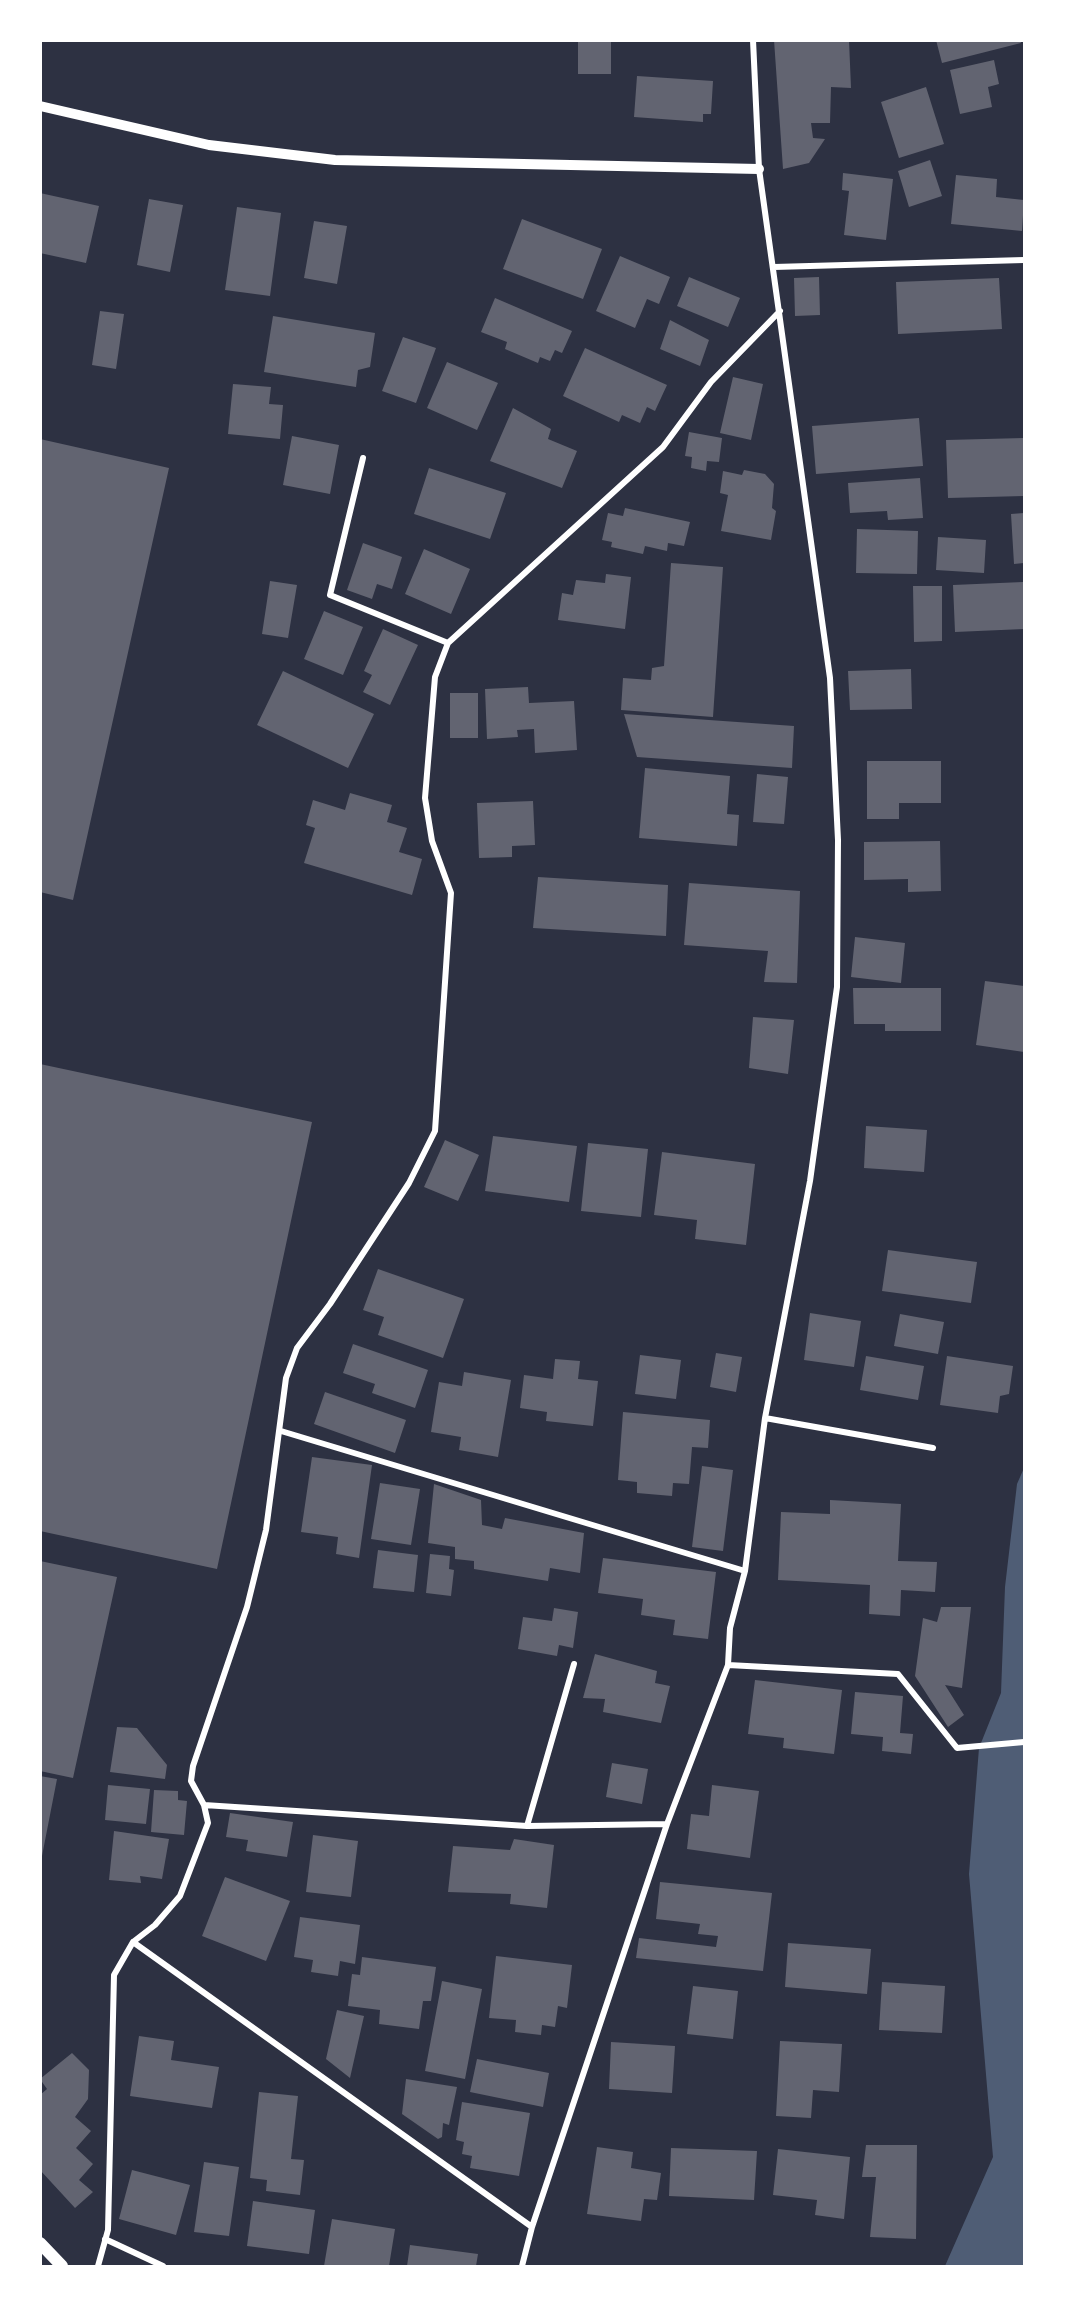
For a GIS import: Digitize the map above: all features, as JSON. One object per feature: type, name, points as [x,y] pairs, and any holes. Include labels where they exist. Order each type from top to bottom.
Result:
[{"type":"main road","points":[[40,2243],[62,2266]]},
{"type":"street","points":[[522,2266],[532,2227],[667,1824],[728,1665],[730,1628],[745,1571],[765,1418],[810,1182],[837,987],[838,840],[830,678],[759,169],[753,40]]},
{"type":"street","points":[[40,106],[208,145],[335,160],[759,169]]},
{"type":"street","points":[[774,267],[1024,260]]},
{"type":"street","points":[[98,2266],[105,2239],[114,1975],[133,1942],[155,1925],[180,1896],[208,1823],[204,1805],[191,1781],[193,1766],[247,1607],[266,1530],[281,1431],[286,1378],[297,1348],[330,1305],[409,1183],[435,1131],[451,893],[432,841],[424,798],[435,677],[448,643],[663,447],[711,382],[780,311]]},
{"type":"street","points":[[363,458],[330,596],[448,643]]},
{"type":"street","points":[[765,1418],[933,1448]]},
{"type":"street","points":[[281,1431],[745,1571]]},
{"type":"street","points":[[527,1826],[574,1664]]},
{"type":"street","points":[[728,1665],[898,1674],[957,1748],[1024,1742]]},
{"type":"street","points":[[204,1805],[527,1826],[667,1824]]},
{"type":"street","points":[[133,1942],[532,2227]]},
{"type":"street","points":[[105,2239],[163,2266]]},
{"type":"water","points":[[1024,1468],[1024,2266],[945,2266],[993,2157],[969,1874],[979,1748],[1001,1693],[1005,1587],[1017,1484]]},
{"type":"building","points":[[578,40],[611,40],[611,74],[578,74]]},
{"type":"building","points":[[774,40],[849,40],[851,88],[831,87],[830,123],[811,123],[813,138],[825,139],[809,163],[783,169]]},
{"type":"building","points":[[936,40],[1020,40],[1021,43],[942,63]]},
{"type":"building","points":[[994,60],[999,84],[988,87],[992,107],[960,114],[950,70]]},
{"type":"building","points":[[637,76],[713,81],[711,114],[703,114],[703,122],[634,117]]},
{"type":"building","points":[[926,87],[944,144],[899,158],[881,102]]},
{"type":"building","points":[[930,160],[942,196],[909,207],[898,171]]},
{"type":"building","points":[[843,173],[893,179],[886,240],[844,235],[849,191],[842,190]]},
{"type":"building","points":[[956,175],[997,179],[996,197],[1024,200],[1022,231],[951,224]]},
{"type":"building","points":[[40,193],[99,206],[86,263],[40,253]]},
{"type":"building","points":[[149,199],[183,205],[170,272],[137,265]]},
{"type":"building","points":[[237,207],[281,213],[270,296],[225,290]]},
{"type":"building","points":[[522,219],[602,249],[583,299],[503,269]]},
{"type":"building","points":[[314,221],[347,226],[337,284],[304,278]]},
{"type":"building","points":[[620,256],[670,277],[659,304],[647,299],[635,328],[596,311]]},
{"type":"building","points":[[689,277],[740,298],[728,327],[677,306]]},
{"type":"building","points":[[819,277],[820,315],[795,316],[794,278]]},
{"type":"building","points":[[999,278],[1002,329],[898,334],[896,282]]},
{"type":"building","points":[[495,298],[572,331],[562,353],[555,350],[550,361],[540,357],[538,363],[505,349],[507,342],[481,332]]},
{"type":"building","points":[[100,311],[124,314],[116,369],[92,365]]},
{"type":"building","points":[[273,316],[375,333],[370,367],[358,370],[356,387],[264,372]]},
{"type":"building","points":[[670,320],[709,340],[700,366],[660,349]]},
{"type":"building","points":[[403,337],[436,348],[416,403],[382,391]]},
{"type":"building","points":[[585,348],[667,385],[655,411],[647,407],[640,423],[622,415],[619,422],[563,396]]},
{"type":"building","points":[[447,362],[498,383],[477,430],[427,408]]},
{"type":"building","points":[[733,377],[763,384],[751,440],[720,433]]},
{"type":"building","points":[[233,384],[271,387],[269,404],[283,405],[280,439],[228,434]]},
{"type":"building","points":[[513,408],[551,429],[548,439],[577,451],[562,488],[490,461]]},
{"type":"building","points":[[919,418],[923,466],[816,474],[812,426]]},
{"type":"building","points":[[689,432],[722,438],[719,462],[707,461],[706,471],[691,468],[692,457],[685,456]]},
{"type":"building","points":[[292,436],[339,445],[330,494],[283,485]]},
{"type":"building","points":[[1024,438],[1024,496],[948,498],[946,440]]},
{"type":"building","points":[[40,439],[169,468],[73,900],[40,892]]},
{"type":"building","points":[[429,468],[506,493],[490,539],[414,514]]},
{"type":"building","points":[[744,470],[765,474],[774,484],[772,508],[776,511],[771,540],[721,531],[728,495],[720,493],[723,471],[742,475]]},
{"type":"building","points":[[920,478],[923,518],[888,520],[887,511],[850,513],[848,483]]},
{"type":"building","points":[[625,508],[690,522],[684,546],[668,543],[667,551],[645,546],[643,554],[611,547],[612,542],[602,540],[608,513],[623,516]]},
{"type":"building","points":[[1024,513],[1024,563],[1014,564],[1011,514]]},
{"type":"building","points":[[857,529],[918,531],[917,574],[856,573]]},
{"type":"building","points":[[938,537],[986,540],[984,573],[936,570]]},
{"type":"building","points":[[363,543],[402,557],[392,589],[377,584],[372,599],[347,590]]},
{"type":"building","points":[[424,549],[470,569],[451,614],[405,594]]},
{"type":"building","points":[[671,563],[723,567],[713,717],[621,710],[623,678],[651,680],[652,668],[664,666]]},
{"type":"building","points":[[606,574],[631,577],[625,629],[558,620],[562,593],[573,595],[576,580],[605,583]]},
{"type":"building","points":[[270,581],[297,585],[288,638],[262,634]]},
{"type":"building","points":[[1023,582],[1024,629],[955,632],[953,585]]},
{"type":"building","points":[[913,586],[942,586],[942,641],[914,642]]},
{"type":"building","points":[[324,611],[363,627],[343,675],[304,659]]},
{"type":"building","points":[[383,629],[418,645],[390,705],[363,692],[372,675],[364,671]]},
{"type":"building","points":[[911,669],[912,709],[850,710],[848,671]]},
{"type":"building","points":[[283,671],[374,714],[348,768],[257,725]]},
{"type":"building","points":[[528,687],[529,703],[574,701],[577,750],[535,753],[534,729],[517,730],[518,737],[487,739],[485,689]]},
{"type":"building","points":[[450,693],[478,693],[478,738],[450,738]]},
{"type":"building","points":[[624,714],[794,726],[792,768],[637,757]]},
{"type":"building","points":[[867,761],[941,761],[941,803],[899,803],[899,819],[867,819]]},
{"type":"building","points":[[645,768],[730,776],[727,814],[739,815],[737,846],[639,838]]},
{"type":"building","points":[[757,774],[788,777],[784,824],[753,822]]},
{"type":"building","points":[[350,793],[392,805],[387,822],[407,828],[399,852],[422,859],[412,895],[304,863],[315,828],[306,825],[313,800],[345,810]]},
{"type":"building","points":[[533,801],[535,845],[512,846],[512,857],[479,858],[477,803]]},
{"type":"building","points":[[940,841],[941,891],[908,892],[908,879],[864,880],[864,842]]},
{"type":"building","points":[[538,877],[668,885],[666,936],[533,928]]},
{"type":"building","points":[[689,883],[800,891],[797,983],[764,982],[768,951],[684,945]]},
{"type":"building","points":[[855,937],[905,943],[901,983],[851,977]]},
{"type":"building","points":[[985,981],[1024,986],[1024,1052],[976,1045]]},
{"type":"building","points":[[853,988],[941,988],[941,1031],[885,1031],[885,1024],[854,1024]]},
{"type":"building","points":[[753,1017],[794,1020],[788,1074],[749,1068]]},
{"type":"building","points":[[40,1064],[312,1122],[217,1569],[40,1531]]},
{"type":"building","points":[[866,1126],[927,1130],[924,1172],[864,1168]]},
{"type":"building","points":[[493,1136],[577,1146],[569,1202],[485,1191]]},
{"type":"building","points":[[445,1140],[479,1155],[458,1201],[424,1187]]},
{"type":"building","points":[[588,1143],[648,1149],[641,1217],[581,1211]]},
{"type":"building","points":[[662,1152],[755,1164],[746,1245],[695,1239],[697,1220],[654,1215]]},
{"type":"building","points":[[888,1250],[977,1262],[971,1303],[882,1291]]},
{"type":"building","points":[[378,1269],[464,1299],[443,1358],[378,1335],[384,1317],[363,1310]]},
{"type":"building","points":[[810,1313],[861,1321],[854,1367],[804,1360]]},
{"type":"building","points":[[900,1314],[944,1322],[938,1354],[894,1346]]},
{"type":"building","points":[[353,1344],[428,1370],[415,1408],[372,1393],[375,1384],[343,1373]]},
{"type":"building","points":[[716,1353],[742,1357],[736,1392],[710,1387]]},
{"type":"building","points":[[640,1355],[681,1360],[676,1399],[635,1394]]},
{"type":"building","points":[[866,1356],[924,1366],[918,1400],[860,1390]]},
{"type":"building","points":[[947,1356],[1013,1366],[1009,1394],[1000,1396],[998,1413],[940,1405]]},
{"type":"building","points":[[555,1359],[580,1361],[578,1379],[598,1381],[593,1426],[546,1421],[547,1412],[520,1408],[524,1375],[553,1379]]},
{"type":"building","points":[[464,1372],[511,1380],[498,1457],[459,1450],[461,1437],[431,1432],[439,1382],[462,1386]]},
{"type":"building","points":[[325,1392],[406,1420],[395,1453],[314,1424]]},
{"type":"building","points":[[623,1412],[710,1420],[708,1448],[692,1447],[689,1484],[673,1483],[672,1496],[637,1493],[637,1482],[618,1480]]},
{"type":"building","points":[[312,1457],[372,1465],[359,1558],[336,1554],[338,1537],[301,1532]]},
{"type":"building","points":[[702,1466],[733,1470],[723,1551],[692,1547]]},
{"type":"building","points":[[380,1483],[420,1489],[411,1545],[371,1539]]},
{"type":"building","points":[[434,1484],[481,1500],[482,1525],[502,1529],[505,1518],[584,1533],[580,1573],[550,1568],[548,1581],[474,1569],[474,1561],[455,1559],[455,1547],[428,1543]]},
{"type":"building","points":[[830,1500],[901,1504],[898,1561],[937,1562],[935,1592],[901,1590],[900,1616],[869,1614],[870,1585],[778,1580],[781,1512],[830,1514]]},
{"type":"building","points":[[378,1550],[418,1555],[414,1592],[373,1588]]},
{"type":"building","points":[[430,1554],[450,1556],[449,1569],[454,1570],[451,1596],[426,1593]]},
{"type":"building","points":[[603,1558],[716,1572],[708,1639],[673,1635],[675,1620],[641,1615],[643,1599],[598,1593]]},
{"type":"building","points":[[40,1561],[117,1577],[73,1778],[40,1771]]},
{"type":"building","points":[[941,1607],[971,1607],[962,1688],[945,1685],[964,1715],[948,1727],[915,1676],[923,1618],[937,1622]]},
{"type":"building","points":[[554,1608],[578,1612],[573,1648],[559,1645],[557,1656],[518,1649],[523,1617],[552,1621]]},
{"type":"building","points":[[595,1654],[657,1671],[655,1683],[670,1686],[661,1723],[603,1712],[605,1699],[583,1698]]},
{"type":"building","points":[[755,1680],[842,1690],[834,1754],[783,1748],[784,1738],[748,1734]]},
{"type":"building","points":[[855,1692],[903,1696],[900,1733],[913,1734],[911,1754],[882,1751],[883,1737],[851,1734]]},
{"type":"building","points":[[117,1727],[137,1728],[167,1765],[165,1779],[110,1772]]},
{"type":"building","points":[[612,1763],[648,1769],[642,1804],[606,1797]]},
{"type":"building","points":[[40,1776],[57,1779],[42,1856],[40,1856]]},
{"type":"building","points":[[108,1785],[150,1789],[146,1824],[105,1820]]},
{"type":"building","points":[[712,1785],[759,1791],[750,1858],[687,1849],[691,1814],[709,1816]]},
{"type":"building","points":[[154,1790],[178,1791],[178,1800],[187,1801],[184,1835],[151,1832]]},
{"type":"building","points":[[230,1813],[293,1822],[287,1857],[246,1851],[248,1840],[226,1837]]},
{"type":"building","points":[[114,1831],[169,1839],[162,1879],[140,1876],[141,1883],[109,1880]]},
{"type":"building","points":[[313,1835],[358,1841],[351,1897],[306,1892]]},
{"type":"building","points":[[514,1839],[554,1845],[547,1908],[510,1904],[511,1894],[448,1892],[453,1846],[510,1850]]},
{"type":"building","points":[[225,1877],[290,1901],[266,1961],[202,1936]]},
{"type":"building","points":[[660,1882],[772,1893],[763,1971],[636,1958],[639,1938],[716,1947],[718,1936],[698,1934],[700,1924],[656,1919]]},
{"type":"building","points":[[300,1917],[360,1925],[355,1964],[340,1961],[338,1976],[311,1972],[313,1960],[294,1957]]},
{"type":"building","points":[[788,1943],[871,1949],[867,1994],[785,1987]]},
{"type":"building","points":[[496,1956],[572,1965],[567,2008],[558,2006],[555,2027],[542,2025],[541,2035],[515,2032],[516,2020],[489,2018]]},
{"type":"building","points":[[362,1957],[436,1967],[431,2001],[423,2001],[419,2029],[379,2024],[380,2010],[348,2006],[352,1974],[360,1975]]},
{"type":"building","points":[[442,1981],[482,1989],[465,2079],[425,2071]]},
{"type":"building","points":[[882,1982],[945,1986],[942,2033],[879,2030]]},
{"type":"building","points":[[693,1986],[738,1991],[733,2039],[687,2034]]},
{"type":"building","points":[[337,2010],[364,2016],[350,2078],[326,2059]]},
{"type":"building","points":[[139,2036],[174,2041],[171,2060],[219,2067],[212,2108],[130,2096]]},
{"type":"building","points":[[780,2041],[842,2044],[839,2092],[813,2090],[811,2118],[776,2116]]},
{"type":"building","points":[[611,2042],[675,2046],[672,2093],[609,2089]]},
{"type":"building","points":[[72,2053],[89,2070],[88,2099],[75,2117],[91,2131],[76,2148],[93,2164],[79,2180],[93,2192],[75,2208],[40,2170],[40,2095],[47,2089],[40,2079]]},
{"type":"building","points":[[477,2059],[549,2073],[543,2107],[470,2092]]},
{"type":"building","points":[[406,2079],[457,2087],[449,2125],[443,2123],[442,2137],[438,2139],[402,2114]]},
{"type":"building","points":[[259,2092],[298,2096],[291,2159],[304,2160],[300,2195],[266,2191],[267,2180],[250,2178]]},
{"type":"building","points":[[462,2102],[530,2113],[519,2176],[470,2168],[472,2156],[462,2154],[464,2142],[456,2140]]},
{"type":"building","points":[[866,2145],[917,2145],[916,2239],[870,2237],[876,2177],[862,2177]]},
{"type":"building","points":[[597,2147],[633,2152],[631,2168],[661,2173],[657,2200],[644,2199],[641,2221],[587,2214]]},
{"type":"building","points":[[671,2148],[757,2151],[754,2200],[669,2196]]},
{"type":"building","points":[[778,2149],[850,2157],[844,2219],[815,2215],[817,2200],[773,2195]]},
{"type":"building","points":[[204,2162],[239,2167],[229,2236],[194,2232]]},
{"type":"building","points":[[132,2170],[190,2185],[176,2235],[119,2219]]},
{"type":"building","points":[[253,2201],[315,2210],[309,2254],[247,2246]]},
{"type":"building","points":[[332,2219],[395,2229],[389,2266],[324,2266]]},
{"type":"building","points":[[410,2245],[478,2254],[476,2266],[407,2266]]}]
